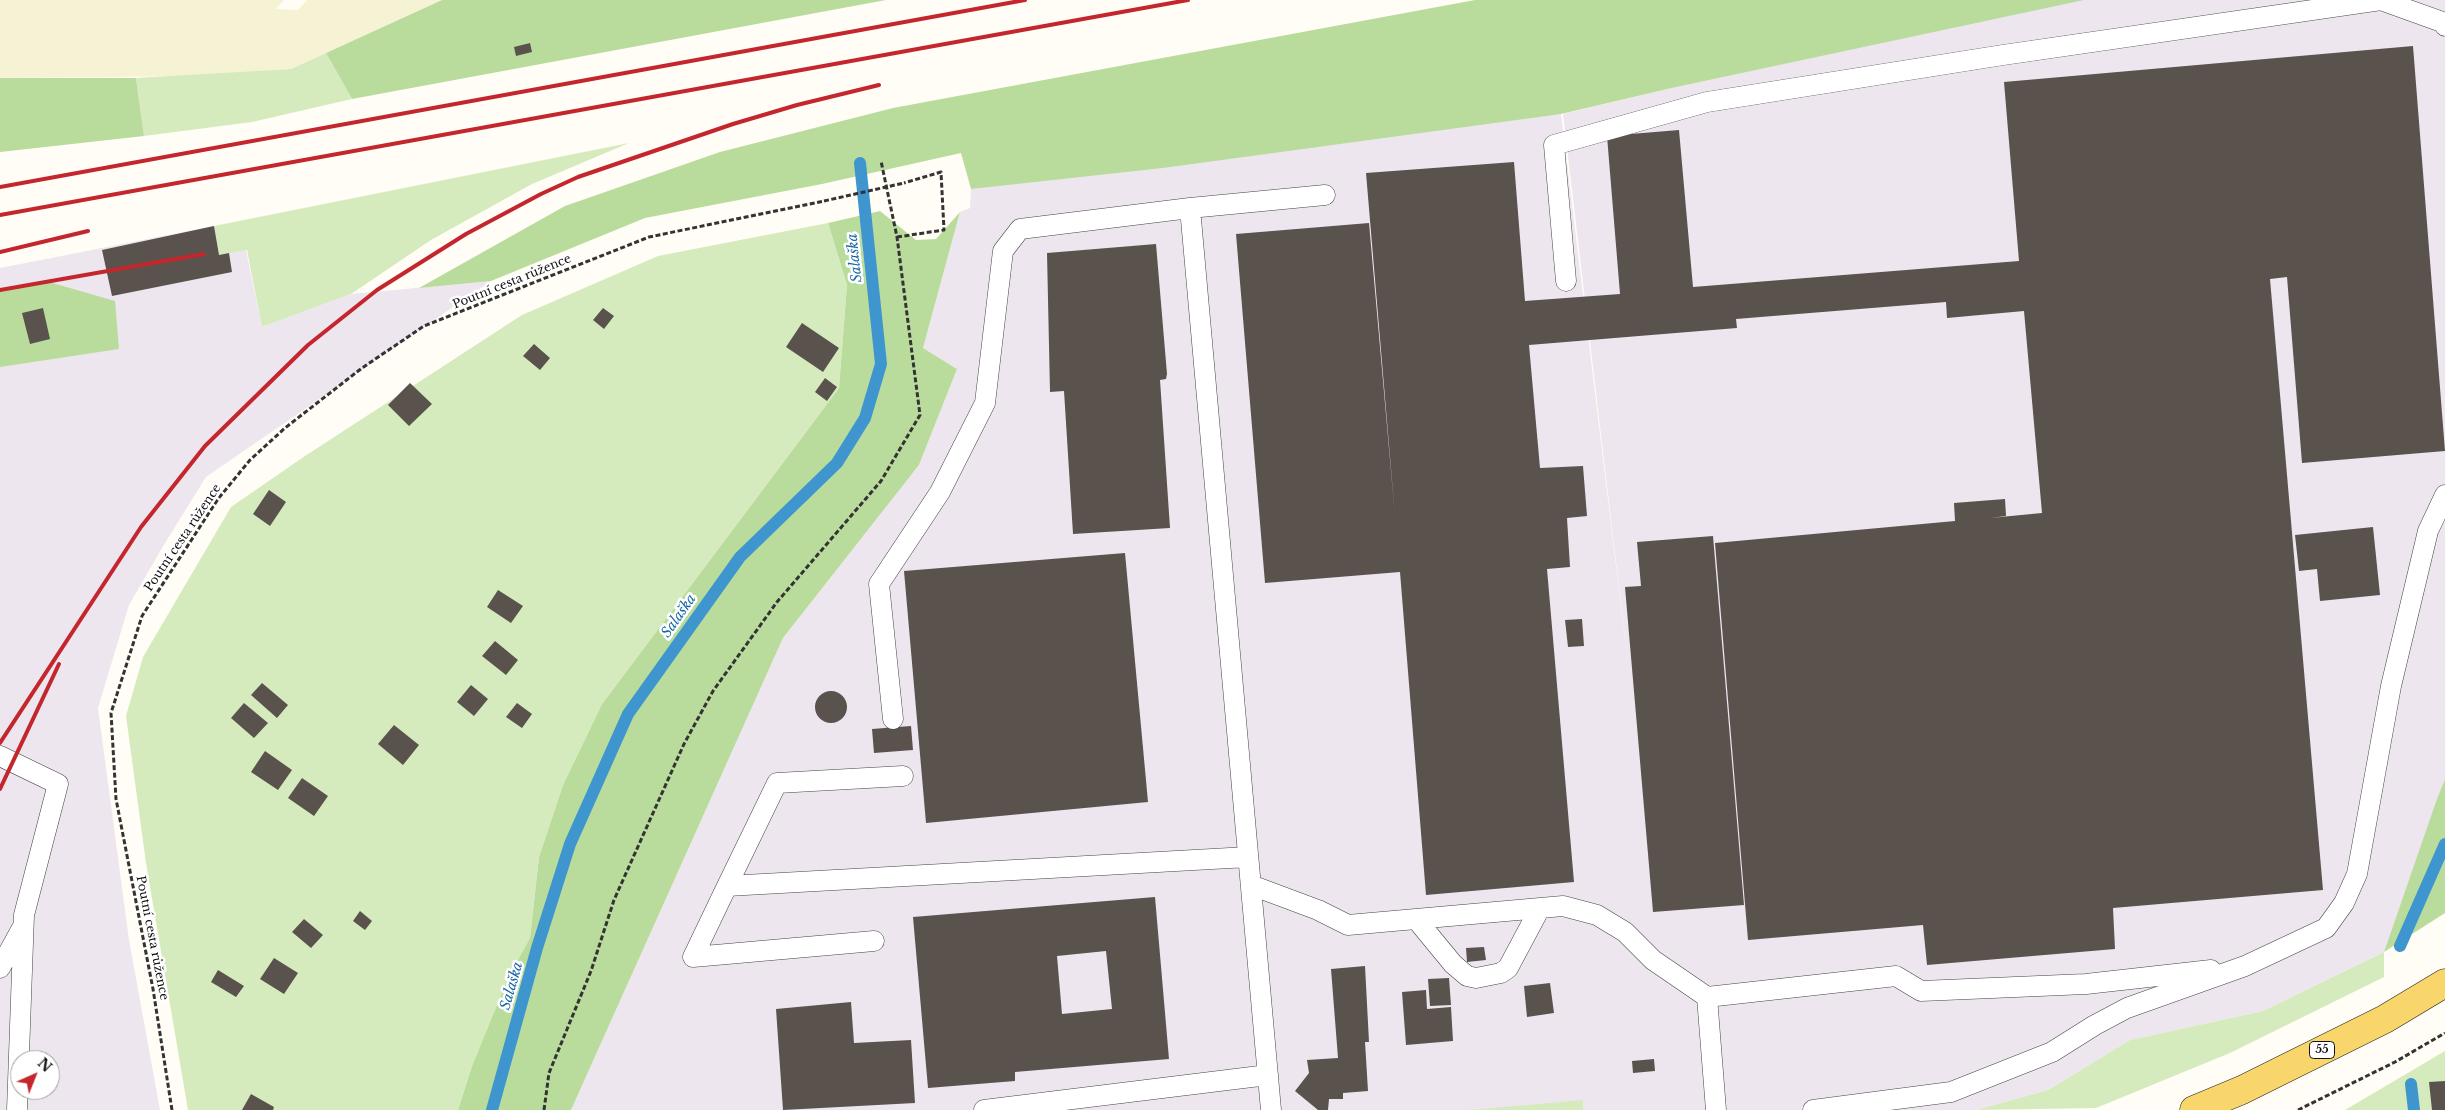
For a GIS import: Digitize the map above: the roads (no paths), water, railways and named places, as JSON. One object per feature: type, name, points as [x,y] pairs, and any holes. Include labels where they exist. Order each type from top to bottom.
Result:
[{"type":"main road","name":"55","points":[[2194,1110],[2242,1090],[2385,1019],[2444,983]]},
{"type":"lane","points":[[1566,281],[1554,145],[1564,142],[1707,102],[2003,55],[2381,0],[2445,23],[2445,26]]},
{"type":"lane","points":[[893,719],[880,584],[940,492],[985,403],[1003,251],[1020,229],[1190,208],[1325,195]]},
{"type":"lane","points":[[1190,208],[1271,1110]]},
{"type":"lane","points":[[1813,1110],[1951,1092],[2052,1052],[2095,1024],[2128,1008],[2245,966],[2326,928],[2344,902],[2357,874],[2390,686],[2428,531],[2445,495]]},
{"type":"lane","points":[[0,756],[58,784],[24,924],[17,1110]]},
{"type":"lane","points":[[874,941],[693,957],[777,783],[903,776]]},
{"type":"lane","points":[[728,886],[1248,858]]},
{"type":"lane","points":[[1251,885],[1318,910],[1348,925],[1563,906],[1597,915],[1625,932],[1653,960],[1707,997],[1896,976],[1921,992],[2086,984],[2245,966]]},
{"type":"lane","points":[[1416,919],[1453,964],[1467,976],[1476,978],[1501,973],[1508,968],[1540,908]]},
{"type":"lane","points":[[0,968],[24,924]]},
{"type":"lane","points":[[1707,997],[1716,1110]]},
{"type":"lane","points":[[984,1110],[1268,1076]]},
{"type":"waterway","name":"Salaška","points":[[492,1110],[537,948],[570,844],[628,714],[740,557],[837,463],[865,418],[881,364],[860,163]]},
{"type":"waterway","points":[[2400,946],[2445,844]]},
{"type":"waterway","points":[[2411,1084],[2414,1110]]},
{"type":"railway","points":[[0,187],[1025,0]]},
{"type":"railway","points":[[0,215],[1188,0]]},
{"type":"railway","points":[[0,743],[141,527],[205,446],[308,345],[377,290],[466,234],[541,194],[578,177],[733,124],[797,105],[879,85]]},
{"type":"railway","points":[[0,252],[88,231]]},
{"type":"railway","points":[[0,290],[204,254]]},
{"type":"railway","points":[[0,789],[59,664]]}]
